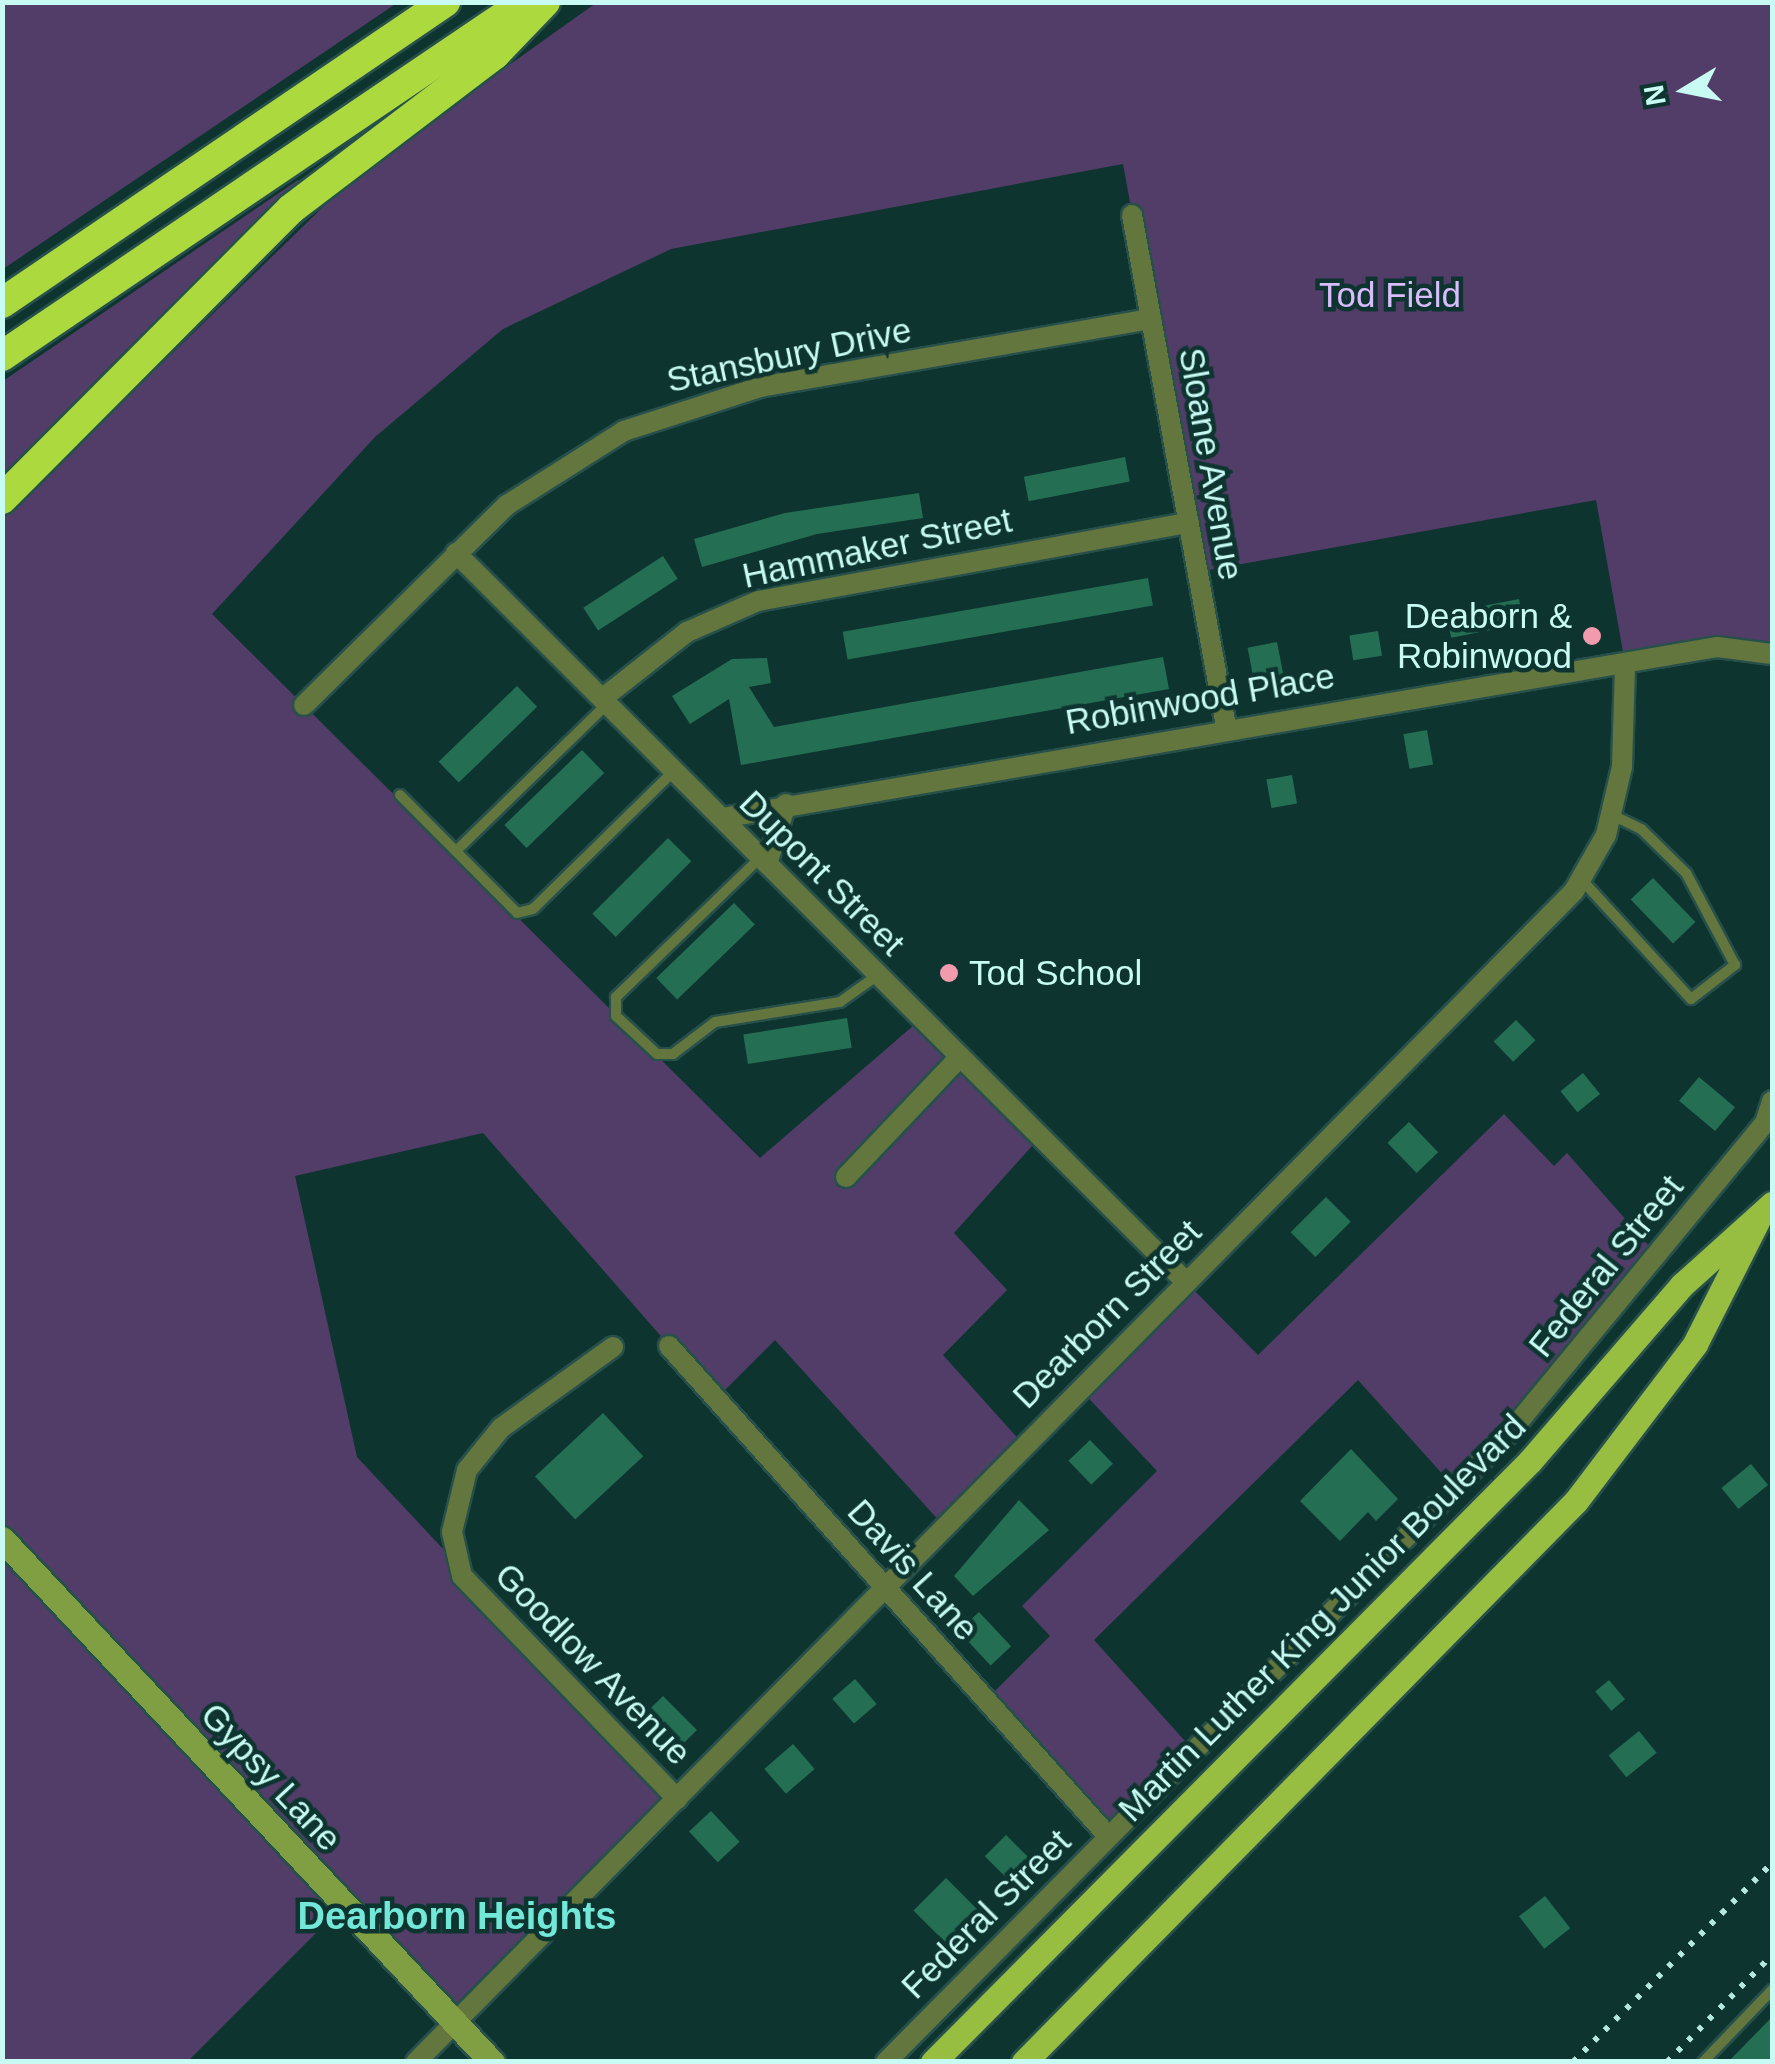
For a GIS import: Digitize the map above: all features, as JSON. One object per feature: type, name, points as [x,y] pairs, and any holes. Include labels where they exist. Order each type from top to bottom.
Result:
[{"type":"highway","points":[[2,303],[445,2]]},
{"type":"highway","points":[[2,356],[525,2]]},
{"type":"highway","points":[[2,499],[291,210],[495,54],[545,2]]},
{"type":"main road","name":"Martin Luther King Junior Boulevard","points":[[933,2062],[1517,1474],[1682,1285],[1765,1212]]},
{"type":"main road","name":"Martin Luther King Junior Boulevard","points":[[1024,2062],[1576,1501],[1703,1332],[1765,1212]]},
{"type":"main road","name":"Gypsy Lane","points":[[2,1538],[492,2062]]},
{"type":"street","name":"Sloane Avenue","points":[[1132,214],[1226,726]]},
{"type":"street","name":"Stansbury Drive","points":[[304,706],[456,553],[557,468],[680,408],[1152,319]]},
{"type":"street","name":"Hammaker Street","points":[[605,700],[687,632],[758,601],[1189,523]]},
{"type":"street","name":"Dupont Street","points":[[456,553],[1186,1282]]},
{"type":"street","points":[[1626,663],[1717,647],[1772,654]]},
{"type":"street","name":"Robinwood Place","points":[[722,818],[1226,726],[1626,663]]},
{"type":"street","name":"Dearborn Street","points":[[416,2062],[1581,879],[1611,815],[1622,767],[1626,663]]},
{"type":"street","points":[[764,861],[786,804]]},
{"type":"street","points":[[846,1178],[960,1057]]},
{"type":"street","name":"Federal Street","points":[[886,2062],[1511,1431],[1765,1123],[1772,1101]]},
{"type":"street","name":"Davis Lane","points":[[669,1346],[1108,1837]]},
{"type":"street","name":"Goodlow Avenue","points":[[613,1347],[502,1428],[467,1470],[452,1532],[462,1576],[677,1799]]},
{"type":"lane","points":[[456,851],[605,700]]},
{"type":"lane","points":[[400,795],[518,913],[532,909],[675,770]]},
{"type":"lane","points":[[1581,879],[1691,999],[1735,964],[1686,873],[1641,829],[1611,815]]},
{"type":"lane","points":[[764,861],[616,998],[616,1016],[657,1054],[673,1054],[715,1022],[840,1002],[878,975]]},
{"type":"lane","points":[[1703,2062],[1772,1990]]},
{"type":"green space","points":[[3,2],[397,2],[397,3],[3,269]]},
{"type":"green space","name":"Tod Field","points":[[596,3],[1772,3],[1772,654],[1717,647],[1625,663],[1596,500],[1198,572],[1123,164],[671,249],[503,329],[375,437],[212,614],[760,1158],[921,1019],[1040,1137],[954,1233],[1007,1290],[943,1355],[1023,1444],[943,1525],[775,1340],[716,1399],[483,1133],[295,1176],[357,1457],[677,1799],[454,2022],[343,1906],[188,2061],[3,2061],[2,519],[360,171]]},
{"type":"green space","points":[[298,180],[302,186],[3,484],[3,381]]},
{"type":"green space","points":[[1504,1114],[1554,1166],[1567,1153],[1658,1256],[1455,1488],[1358,1380],[1094,1640],[1194,1751],[1109,1837],[986,1700],[1050,1636],[1022,1606],[1157,1471],[1079,1388],[1186,1282],[1258,1355]]},
{"type":"building","points":[[1125,457],[1130,482],[1029,501],[1024,477]]},
{"type":"building","points":[[919,493],[923,518],[817,534],[702,567],[694,539],[785,513]]},
{"type":"building","points":[[663,556],[678,579],[598,630],[583,608]]},
{"type":"building","points":[[1148,578],[1153,606],[848,659],[843,632]]},
{"type":"building","points":[[1519,599],[1524,624],[1451,638],[1446,613]]},
{"type":"building","points":[[1378,631],[1382,656],[1353,660],[1349,636]]},
{"type":"building","points":[[1277,642],[1284,679],[1255,685],[1248,648]]},
{"type":"building","points":[[1163,657],[1169,689],[741,765],[729,699],[690,724],[672,696],[732,659],[767,658],[771,683],[749,687],[774,727]]},
{"type":"building","points":[[517,686],[537,707],[459,783],[439,762]]},
{"type":"building","points":[[1427,730],[1433,764],[1409,769],[1403,734]]},
{"type":"building","points":[[582,750],[604,773],[527,848],[504,825]]},
{"type":"building","points":[[1292,775],[1297,804],[1271,808],[1266,780]]},
{"type":"building","points":[[668,838],[691,861],[616,937],[592,914]]},
{"type":"building","points":[[1653,878],[1695,922],[1673,943],[1631,900]]},
{"type":"building","points":[[734,903],[755,925],[677,1000],[656,978]]},
{"type":"building","points":[[847,1018],[852,1048],[748,1064],[743,1034]]},
{"type":"building","points":[[1516,1020],[1535,1040],[1513,1062],[1494,1042]]},
{"type":"building","points":[[1583,1073],[1600,1094],[1577,1112],[1560,1091]]},
{"type":"building","points":[[1699,1077],[1735,1107],[1715,1131],[1679,1101]]},
{"type":"building","points":[[1409,1122],[1438,1152],[1417,1173],[1387,1143]]},
{"type":"building","points":[[1326,1197],[1351,1222],[1315,1257],[1291,1232]]},
{"type":"building","points":[[603,1413],[643,1456],[575,1520],[535,1476]]},
{"type":"building","points":[[1090,1440],[1113,1464],[1091,1485],[1068,1461]]},
{"type":"building","points":[[1351,1449],[1398,1499],[1376,1521],[1368,1512],[1340,1541],[1300,1501]]},
{"type":"building","points":[[1751,1464],[1768,1485],[1738,1509],[1721,1488]]},
{"type":"building","points":[[1019,1500],[1049,1530],[973,1596],[954,1576]]},
{"type":"building","points":[[979,1612],[1011,1646],[991,1665],[959,1631]]},
{"type":"building","points":[[855,1679],[877,1704],[854,1724],[832,1699]]},
{"type":"building","points":[[1609,1680],[1625,1699],[1611,1711],[1595,1692]]},
{"type":"building","points":[[663,1696],[697,1730],[682,1745],[648,1711]]},
{"type":"building","points":[[1639,1731],[1657,1753],[1626,1777],[1609,1756]]},
{"type":"building","points":[[793,1744],[815,1769],[786,1794],[764,1769]]},
{"type":"building","points":[[711,1811],[740,1842],[718,1862],[689,1831]]},
{"type":"building","points":[[1006,1835],[1029,1858],[1008,1880],[985,1856]]},
{"type":"building","points":[[946,1878],[980,1912],[947,1944],[913,1911]]},
{"type":"building","points":[[1545,1896],[1570,1928],[1544,1949],[1519,1916]]},
{"type":"building","points":[[1772,2017],[1772,2062],[1728,2062]]},
{"type":"railway","points":[[1573,2062],[1772,1863]]},
{"type":"railway","points":[[1667,2062],[1772,1955]]},
{"type":"place","name":"Deaborn & Robinwood","points":[[1592,636]]},
{"type":"place","name":"Tod School","points":[[949,973]]},
{"type":"district","name":"Dearborn Heights","points":[[457,1917]]}]
